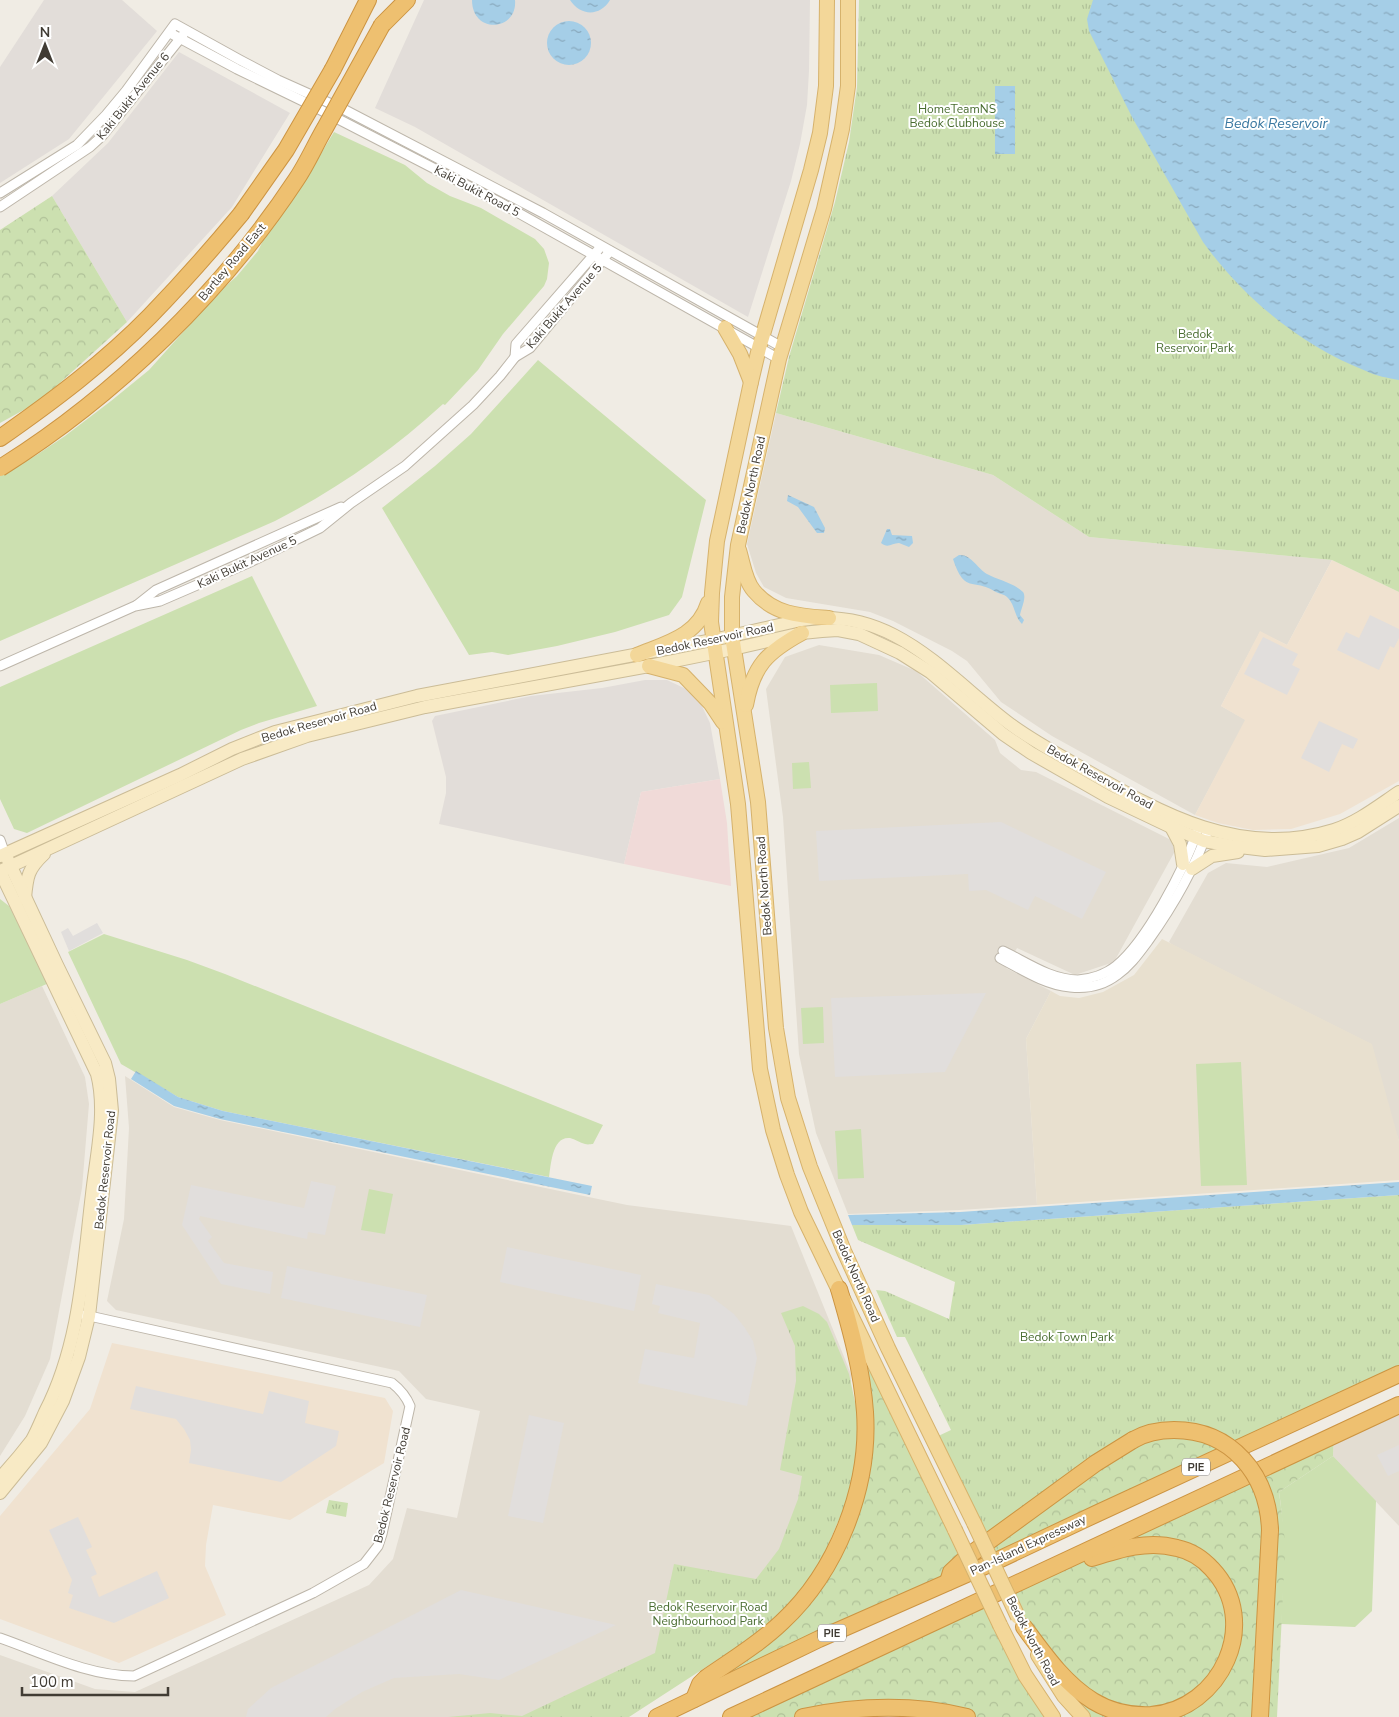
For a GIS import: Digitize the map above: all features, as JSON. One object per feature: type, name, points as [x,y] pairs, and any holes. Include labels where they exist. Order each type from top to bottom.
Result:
[{"type":"highway","name":"Bartley Road East","points":[[0,438],[45,406],[94,367],[149,317],[241,214],[286,150],[333,69],[368,0]]},
{"type":"highway","name":"Bartley Road East","points":[[0,468],[64,424],[116,382],[168,334],[250,244],[297,179],[396,0]]},
{"type":"highway","points":[[382,25],[407,0]]},
{"type":"highway","points":[[694,1699],[700,1684],[706,1678],[763,1639],[783,1622],[802,1601],[828,1563],[845,1526],[861,1466],[865,1414],[858,1360],[839,1289]]},
{"type":"highway","name":"Pan-Island Expressway","points":[[657,1717],[819,1639],[994,1562],[1098,1512],[1399,1374]]},
{"type":"highway","name":"PIE","points":[[731,1717],[1399,1405]]},
{"type":"highway","points":[[948,1582],[951,1572],[967,1557],[1096,1463],[1133,1440],[1156,1432],[1181,1430],[1203,1434],[1229,1447],[1249,1466],[1266,1502],[1270,1530],[1260,1717]]},
{"type":"highway","points":[[1021,1622],[1056,1669],[1076,1689],[1108,1709],[1134,1715],[1168,1712],[1185,1706],[1196,1699],[1220,1674],[1233,1640],[1233,1615],[1231,1600],[1226,1587],[1216,1573],[1204,1562],[1180,1548],[1149,1545],[1132,1546],[1030,1578]]},
{"type":"highway","points":[[803,1717],[843,1710],[896,1709],[938,1711],[967,1717]]},
{"type":"main road","name":"Bedok North Road","points":[[827,0],[826,86],[820,132],[811,170],[761,342],[717,541],[712,593],[711,622],[714,647],[738,804],[760,1069],[766,1103],[780,1154],[794,1194],[1000,1625],[1025,1674],[1053,1717]]},
{"type":"main road","name":"Bedok North Road","points":[[848,0],[848,86],[842,129],[833,174],[781,353],[738,545],[732,597],[733,643],[758,802],[776,1028],[788,1098],[796,1128],[812,1175],[844,1251],[888,1348],[1021,1622],[1054,1682],[1083,1717]]},
{"type":"main road","points":[[827,66],[839,50],[848,45]]},
{"type":"main road","points":[[725,328],[736,345],[752,382]]},
{"type":"main road","points":[[738,545],[746,575],[753,590],[765,601],[790,615],[830,618]]},
{"type":"main road","points":[[637,655],[680,638],[694,628],[705,612],[712,593]]},
{"type":"main road","name":"Bedok Reservoir Road","points":[[733,643],[801,620],[830,618],[863,623],[909,644],[936,662],[1009,723],[1038,742],[1202,834],[1231,846],[1265,850],[1318,846],[1342,839],[1373,824],[1399,806]]},
{"type":"main road","name":"Bedok Reservoir Road","points":[[3,864],[56,844],[256,752],[306,736],[425,707],[649,666],[733,643],[822,631],[851,632],[900,652],[930,672],[1012,740],[1108,797],[1171,827],[1202,834],[1267,839],[1309,836],[1336,829],[1351,822],[1399,792]]},
{"type":"main road","points":[[744,716],[749,687],[761,665],[769,654],[802,633]]},
{"type":"main road","name":"Bedok Reservoir Road","points":[[3,864],[232,749],[275,732],[418,696],[637,655],[714,647]]},
{"type":"main road","points":[[649,666],[683,676],[711,704],[726,727]]},
{"type":"main road","points":[[1171,827],[1180,844],[1187,866],[1212,856],[1265,850]]},
{"type":"main road","points":[[25,899],[29,871],[33,864],[56,844]]},
{"type":"main road","name":"Bedok Reservoir Road","points":[[0,1478],[32,1438],[53,1397],[83,1315],[112,1111],[109,1080],[100,1051],[25,899],[3,864]]},
{"type":"main road","name":"Bedok Reservoir Road","points":[[0,1493],[41,1443],[63,1401],[79,1356],[100,1120],[101,1087],[97,1074],[3,864]]},
{"type":"street","name":"Kaki Bukit Road 5","points":[[176,24],[263,72],[345,110],[543,212],[781,353]]},
{"type":"street","name":"Kaki Bukit Avenue 6","points":[[0,193],[77,145],[126,91],[176,24]]},
{"type":"street","name":"Kaki Bukit Avenue 6","points":[[0,207],[90,147],[102,136],[186,30]]},
{"type":"street","name":"Kaki Bukit Road 5","points":[[170,33],[483,194],[725,328],[761,342]]},
{"type":"street","name":"Kaki Bukit Avenue 5","points":[[515,357],[516,344],[602,246]]},
{"type":"street","name":"Kaki Bukit Avenue 5","points":[[0,666],[135,606],[156,590],[351,503],[405,466],[444,433],[500,376],[515,357],[530,348],[610,251]]},
{"type":"street","points":[[1187,866],[1141,936],[1121,962],[1104,974],[1083,979],[1062,978],[1002,954],[1022,970],[1050,983],[1068,987],[1091,986],[1113,978],[1131,963],[1175,901],[1187,866],[1202,834]]},
{"type":"street","points":[[0,840],[3,864]]},
{"type":"street","name":"Bedok Reservoir Road","points":[[0,1638],[98,1672],[118,1676],[134,1676],[313,1593],[364,1564],[378,1546],[382,1534],[409,1415],[410,1406],[406,1396],[399,1388],[392,1383],[384,1381],[83,1315]]},
{"type":"shaded area","points":[[44,0],[122,0],[157,31],[69,139],[0,183],[0,67]]},
{"type":"shaded area","points":[[424,0],[810,0],[807,105],[800,144],[791,181],[748,317],[415,127],[375,108]]},
{"type":"shaded area","points":[[179,52],[290,113],[232,207],[127,322],[52,196],[108,143]]},
{"type":"shaded area","points":[[776,413],[993,475],[1089,537],[1332,560],[1287,645],[1260,632],[1221,706],[1246,720],[1195,815],[1052,736],[1001,702],[967,661],[952,651],[893,621],[870,612],[786,598],[764,587],[756,573],[747,544]]},
{"type":"shaded area","points":[[1332,560],[1399,592],[1399,781],[1340,814],[1291,829],[1253,830],[1218,823],[1195,815],[1245,720],[1221,706],[1260,631],[1287,645]]},
{"type":"shaded area","points":[[1370,615],[1399,629],[1399,638],[1394,648],[1390,646],[1379,670],[1337,650],[1346,632],[1359,638]]},
{"type":"shaded area","points":[[1263,637],[1298,654],[1292,665],[1300,669],[1287,695],[1244,674]]},
{"type":"shaded area","points":[[819,645],[879,655],[916,671],[995,740],[1000,753],[1021,770],[1036,772],[1171,840],[1175,851],[1114,962],[1075,975],[1017,948],[1006,968],[1051,991],[1026,1039],[1037,1205],[848,1214],[816,1133],[799,1054],[783,817],[766,689],[785,657]]},
{"type":"shaded area","points":[[645,680],[667,680],[686,689],[701,704],[710,723],[720,779],[641,792],[624,864],[439,824],[446,793],[446,777],[432,721],[435,716],[531,696],[602,688]]},
{"type":"shaded area","points":[[1319,721],[1358,739],[1353,749],[1342,744],[1329,772],[1301,758]]},
{"type":"shaded area","points":[[720,779],[727,823],[731,886],[624,864],[641,792]]},
{"type":"shaded area","points":[[1399,818],[1399,1141],[1397,1136],[1169,942],[1208,873],[1226,863],[1267,867],[1349,848]]},
{"type":"shaded area","points":[[1001,822],[1106,872],[1082,919],[1035,896],[1028,910],[986,890],[969,891],[968,874],[819,881],[816,831]]},
{"type":"shaded area","points":[[97,923],[103,933],[69,951],[61,932],[68,928],[73,936]]},
{"type":"shaded area","points":[[1162,939],[1372,1044],[1399,1141],[1399,1180],[1037,1205],[1026,1039],[1051,991],[1060,996],[1079,998],[1103,992],[1134,975]]},
{"type":"shaded area","points":[[42,986],[85,1077],[89,1104],[82,1188],[50,1359],[25,1416],[0,1456],[0,1004]]},
{"type":"shaded area","points":[[986,993],[945,1072],[835,1077],[831,998]]},
{"type":"shaded area","points":[[125,1076],[174,1107],[220,1120],[627,1205],[791,1226],[851,1374],[851,1461],[838,1511],[597,1717],[0,1717],[0,1655],[95,1689],[135,1692],[369,1585],[393,1559],[407,1508],[457,1518],[480,1411],[426,1399],[399,1371],[116,1310],[107,1301],[124,1219],[129,1128]]},
{"type":"shaded area","points":[[311,1181],[336,1186],[325,1235],[308,1232],[307,1239],[200,1216],[199,1219],[212,1237],[208,1241],[224,1263],[273,1272],[270,1294],[221,1284],[182,1225],[191,1185],[304,1208]]},
{"type":"shaded area","points":[[507,1247],[641,1275],[634,1311],[500,1282]]},
{"type":"shaded area","points":[[287,1266],[427,1295],[420,1327],[281,1298]]},
{"type":"shaded area","points":[[656,1284],[709,1295],[734,1314],[745,1328],[753,1341],[757,1358],[747,1406],[638,1383],[645,1349],[694,1358],[700,1323],[658,1313],[660,1306],[652,1304]]},
{"type":"shaded area","points":[[112,1343],[385,1398],[393,1411],[384,1463],[290,1520],[213,1505],[206,1545],[205,1566],[226,1615],[119,1663],[0,1619],[0,1516],[90,1409]]},
{"type":"shaded area","points":[[136,1386],[263,1414],[269,1391],[309,1401],[305,1423],[339,1431],[336,1446],[281,1482],[189,1463],[190,1440],[176,1419],[130,1409]]},
{"type":"shaded area","points":[[1399,1407],[1399,1526],[1333,1456],[1334,1437]]},
{"type":"shaded area","points":[[529,1415],[564,1423],[543,1523],[508,1516]]},
{"type":"shaded area","points":[[1399,1445],[1399,1471],[1388,1476],[1377,1455]]},
{"type":"shaded area","points":[[78,1517],[92,1547],[86,1550],[97,1574],[91,1577],[99,1597],[157,1571],[169,1598],[114,1623],[69,1608],[73,1595],[68,1593],[72,1580],[49,1530]]},
{"type":"shaded area","points":[[461,1590],[616,1625],[499,1680],[459,1674],[394,1678],[362,1692],[326,1717],[246,1717],[248,1709],[271,1688]]},
{"type":"green space","name":"Bedok Reservoir Park","points":[[859,0],[1399,0],[1399,592],[1332,560],[1089,537],[993,475],[776,413],[789,357],[835,202],[849,142],[857,87]]},
{"type":"green space","points":[[334,132],[405,165],[427,183],[450,196],[481,208],[535,239],[544,249],[549,263],[544,286],[503,334],[478,370],[445,405],[443,404],[404,438],[342,482],[275,521],[0,641],[0,476],[65,436],[149,370],[258,251],[268,230],[303,183]]},
{"type":"green space","points":[[52,196],[127,322],[40,401],[0,423],[0,230]]},
{"type":"green space","points":[[538,360],[706,500],[682,597],[669,615],[615,632],[557,646],[508,655],[492,652],[469,655],[382,508],[435,466],[471,434]]},
{"type":"green space","points":[[252,576],[317,706],[241,730],[27,833],[14,829],[0,799],[0,687]]},
{"type":"green space","points":[[877,683],[878,711],[831,713],[830,685]]},
{"type":"green space","points":[[809,762],[811,788],[793,789],[792,763]]},
{"type":"green space","points":[[0,899],[9,906],[49,983],[0,1004]]},
{"type":"green space","points":[[104,934],[225,974],[603,1125],[593,1144],[585,1144],[570,1138],[559,1142],[552,1159],[549,1177],[223,1111],[178,1097],[121,1064],[68,952]]},
{"type":"green space","points":[[823,1007],[824,1043],[803,1044],[801,1008]]},
{"type":"green space","points":[[1241,1062],[1247,1185],[1201,1186],[1196,1064]]},
{"type":"green space","points":[[861,1129],[864,1178],[838,1179],[835,1131]]},
{"type":"green space","points":[[369,1189],[393,1194],[385,1234],[361,1230]]},
{"type":"green space","name":"Bedok Town Park","points":[[1399,1195],[1399,1368],[1232,1445],[1150,1429],[984,1540],[934,1438],[951,1430],[905,1337],[897,1337],[876,1290],[885,1291],[949,1319],[955,1282],[858,1240],[852,1225],[961,1225]]},
{"type":"green space","name":"Bedok Reservoir Road Neighbourhood Park","points":[[803,1306],[819,1314],[827,1322],[849,1374],[860,1425],[851,1492],[822,1559],[799,1595],[771,1625],[629,1717],[448,1717],[490,1713],[522,1716],[655,1653],[674,1564],[756,1579],[779,1549],[798,1499],[802,1476],[780,1470],[796,1381],[795,1346],[781,1313]]},
{"type":"green space","points":[[870,1355],[967,1557],[951,1572],[723,1684],[712,1674],[845,1526],[860,1373]]},
{"type":"green space","points":[[1168,1430],[1231,1451],[994,1562],[985,1544],[1096,1463]]},
{"type":"green space","points":[[1334,1435],[1333,1456],[1279,1492],[1285,1551],[1277,1717],[1083,1717],[1005,1589]]},
{"type":"green space","points":[[1333,1456],[1376,1501],[1372,1611],[1355,1627],[1281,1624],[1283,1542],[1279,1492]]},
{"type":"green space","points":[[329,1500],[348,1503],[346,1517],[326,1513]]},
{"type":"green space","points":[[987,1597],[1053,1717],[967,1717],[949,1713],[731,1717]]},
{"type":"water","points":[[472,0],[515,0],[514,10],[510,18],[503,23],[495,25],[486,24],[479,19],[474,11]]},
{"type":"water","points":[[570,0],[610,0],[606,6],[596,12],[584,12]]},
{"type":"water","name":"Bedok Reservoir","points":[[1093,0],[1399,0],[1399,380],[1382,377],[1342,360],[1297,334],[1255,301],[1219,263],[1203,242],[1132,117],[1089,31],[1087,19]]},
{"type":"water","points":[[569,21],[581,25],[587,31],[591,43],[587,55],[581,61],[569,65],[557,61],[551,55],[547,43],[551,31],[557,25]]},
{"type":"water","points":[[995,86],[1015,86],[1015,154],[995,154]]},
{"type":"water","points":[[788,495],[814,507],[825,528],[824,533],[817,533],[798,507],[787,501]]},
{"type":"water","points":[[887,529],[890,529],[892,535],[912,536],[913,543],[909,547],[899,543],[888,546],[883,545],[881,543]]},
{"type":"water","points":[[959,555],[971,559],[987,574],[1011,584],[1023,592],[1024,600],[1020,615],[1024,620],[1022,624],[1017,617],[1012,603],[1006,596],[970,583],[961,577],[953,559]]},
{"type":"water","points":[[136,1071],[178,1097],[223,1111],[592,1186],[590,1195],[220,1119],[174,1106],[131,1079]]},
{"type":"water","points":[[1399,1182],[1399,1195],[961,1225],[852,1225],[848,1215],[960,1212]]},
{"type":"park label","name":"HomeTeamNS Bedok Clubhouse","points":[[957,116]]}]
